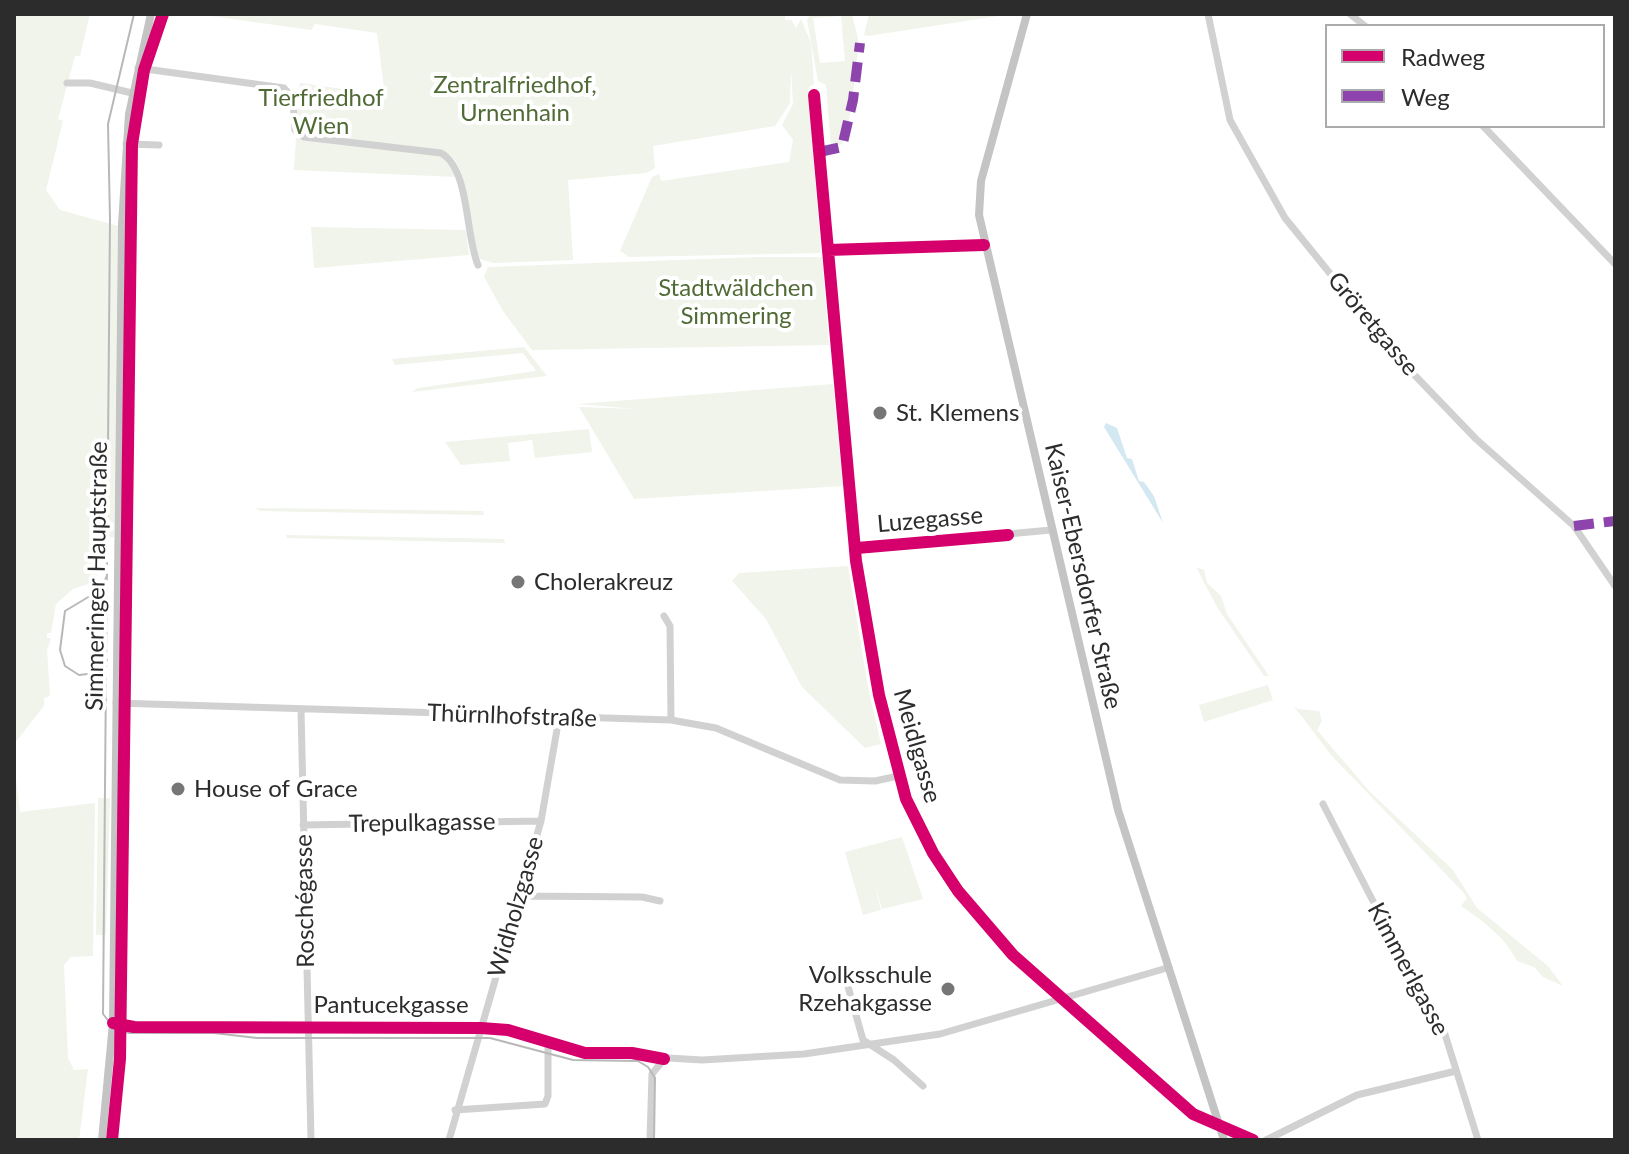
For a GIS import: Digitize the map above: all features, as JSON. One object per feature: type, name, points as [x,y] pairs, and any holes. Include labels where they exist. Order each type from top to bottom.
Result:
[{"type":"main road","name":"Simmeringer Hauptstraße","points":[[102,1140],[113,1023],[126,144],[132,93],[151,14]]},
{"type":"main road","name":"Kaiser-Ebersdorfer Straße","points":[[1027,14],[981,181],[979,211],[984,245],[1118,810],[1224,1140]]},
{"type":"street","name":"Gröretgasse","points":[[1208,14],[1230,120],[1285,218],[1431,392],[1476,439],[1574,526],[1615,586]]},
{"type":"street","points":[[138,68],[284,88],[293,98],[295,130],[304,137],[441,153],[449,157],[459,174],[478,265]]},
{"type":"street","points":[[67,83],[90,83],[132,93]]},
{"type":"street","name":"Meidlgasse","points":[[814,95],[868,637],[898,776],[913,816],[958,891],[1013,955],[1193,1114],[1253,1140]]},
{"type":"street","points":[[1485,128],[1615,264]]},
{"type":"street","points":[[126,144],[159,145]]},
{"type":"street","points":[[828,250],[984,245]]},
{"type":"street","name":"Luzegasse","points":[[857,548],[1051,530]]},
{"type":"street","points":[[664,616],[670,626],[671,720]]},
{"type":"street","name":"Thürnlhofstraße","points":[[116,703],[671,720],[716,728],[840,780],[866,782],[898,776]]},
{"type":"street","name":"Roschégasse","points":[[301,710],[311,1140]]},
{"type":"street","name":"Widholzgasse","points":[[449,1140],[455,1110],[541,821],[559,718]]},
{"type":"street","name":"Kimmerlgasse","points":[[1323,804],[1410,973],[1443,1028],[1478,1140]]},
{"type":"street","name":"Trepulkagasse","points":[[303,825],[541,821]]},
{"type":"street","points":[[521,896],[642,897],[660,901]]},
{"type":"street","name":"Pantucekgasse","points":[[113,1023],[134,1027],[502,1029],[585,1053],[632,1053],[664,1059],[751,1059],[870,1047],[940,1034],[1167,968]]},
{"type":"street","points":[[837,970],[847,983],[863,1040],[894,1060],[923,1086]]},
{"type":"street","points":[[455,1110],[546,1103],[548,1042]]},
{"type":"street","points":[[650,1140],[652,1074],[664,1059]]},
{"type":"street","points":[[1266,1140],[1357,1095],[1456,1071]]},
{"type":"green space","points":[[14,14],[90,14],[80,56],[75,56],[58,119],[63,121],[46,190],[60,210],[118,226],[114,537],[99,538],[97,581],[73,589],[56,604],[51,633],[47,633],[47,638],[51,638],[47,650],[50,696],[44,698],[44,706],[14,744]]},
{"type":"green space","points":[[197,14],[785,14],[785,20],[791,20],[796,28],[801,19],[811,43],[814,84],[808,88],[821,253],[629,257],[620,251],[652,177],[659,174],[661,181],[789,162],[793,140],[782,125],[793,104],[791,68],[790,103],[775,126],[653,146],[655,168],[646,173],[568,180],[573,260],[494,263],[480,259],[475,247],[466,189],[457,164],[450,155],[305,135],[297,128],[300,83],[385,95],[377,33],[315,24],[311,30]]},
{"type":"green space","points":[[810,14],[852,14],[859,43],[850,116],[842,144],[831,149],[826,85],[818,81],[807,20]],"holes":[[[841,16],[845,61],[820,63],[813,18]]]},
{"type":"green space","points":[[869,14],[1011,14],[868,36],[864,35]]},
{"type":"green space","points":[[296,138],[444,156],[457,177],[294,170]]},
{"type":"green space","points":[[311,227],[466,230],[469,255],[314,268]]},
{"type":"green space","name":"Stadtwäldchen Simmering","points":[[822,257],[829,345],[532,350],[503,311],[484,277],[488,267]]},
{"type":"green space","points":[[524,347],[547,376],[412,392],[418,388],[536,371],[523,353],[395,365],[392,359]]},
{"type":"green space","points":[[833,384],[843,486],[634,499],[579,407],[636,409],[578,404]]},
{"type":"green space","points":[[589,429],[592,452],[535,458],[532,440],[508,443],[510,461],[461,465],[445,442]]},
{"type":"green space","points":[[255,508],[483,511],[484,515],[260,511]]},
{"type":"green space","points":[[286,535],[504,539],[505,543],[287,538]]},
{"type":"green space","points":[[848,566],[881,744],[865,748],[802,687],[766,619],[732,581],[739,573]]},
{"type":"green space","points":[[1196,567],[1204,570],[1207,583],[1221,596],[1227,614],[1269,676],[1264,676],[1217,607]]},
{"type":"green space","points":[[1268,685],[1273,700],[1204,722],[1199,705]]},
{"type":"green space","points":[[1293,705],[1298,709],[1319,711],[1322,721],[1317,730],[1370,792],[1453,870],[1477,908],[1548,966],[1563,986],[1543,977],[1534,967],[1517,961],[1500,937],[1461,906],[1467,898],[1462,891],[1331,755]]},
{"type":"green space","points":[[14,763],[20,812],[95,803],[93,956],[71,957],[64,965],[68,1058],[74,1070],[88,1069],[79,1140],[14,1140]]},
{"type":"green space","points":[[98,798],[110,798],[106,935],[96,935]]},
{"type":"green space","points":[[902,837],[923,899],[882,909],[874,882],[881,910],[863,915],[845,852]]},
{"type":"water","points":[[1106,423],[1117,428],[1127,458],[1132,459],[1139,481],[1144,482],[1154,496],[1163,523],[1104,427]]},
{"type":"tram line","points":[[134,14],[108,124],[110,219],[103,1014],[115,1029],[129,1033],[214,1033],[257,1038],[490,1038],[573,1060],[638,1061],[648,1067],[655,1078],[654,1140]]},
{"type":"tram line","points":[[107,576],[100,590],[65,611],[60,650],[65,666],[79,675],[96,673],[107,660]]},
{"type":"marked path","points":[[819,152],[842,147],[853,100],[860,43]]},
{"type":"marked path","points":[[1574,526],[1615,521]]},
{"type":"cycle path","points":[[112,1140],[120,1059],[132,144],[144,70],[163,14]]},
{"type":"cycle path","points":[[814,95],[856,561],[879,695],[906,799],[933,853],[958,891],[1013,955],[1193,1114],[1253,1140]]},
{"type":"cycle path","points":[[828,250],[984,245]]},
{"type":"cycle path","points":[[857,548],[1008,535]]},
{"type":"cycle path","points":[[113,1023],[134,1027],[481,1028],[508,1030],[585,1053],[632,1053],[664,1059]]},
{"type":"place","name":"St. Klemens","points":[[880,413]]},
{"type":"place","name":"Cholerakreuz","points":[[518,582]]},
{"type":"place","name":"House of Grace","points":[[178,789]]},
{"type":"place","name":"Volksschule Rzehakgasse","points":[[948,989]]},
{"type":"park label","name":"Zentralfriedhof, Urnenhain","points":[[515,99]]},
{"type":"park label","name":"Tierfriedhof Wien","points":[[321,112]]}]
